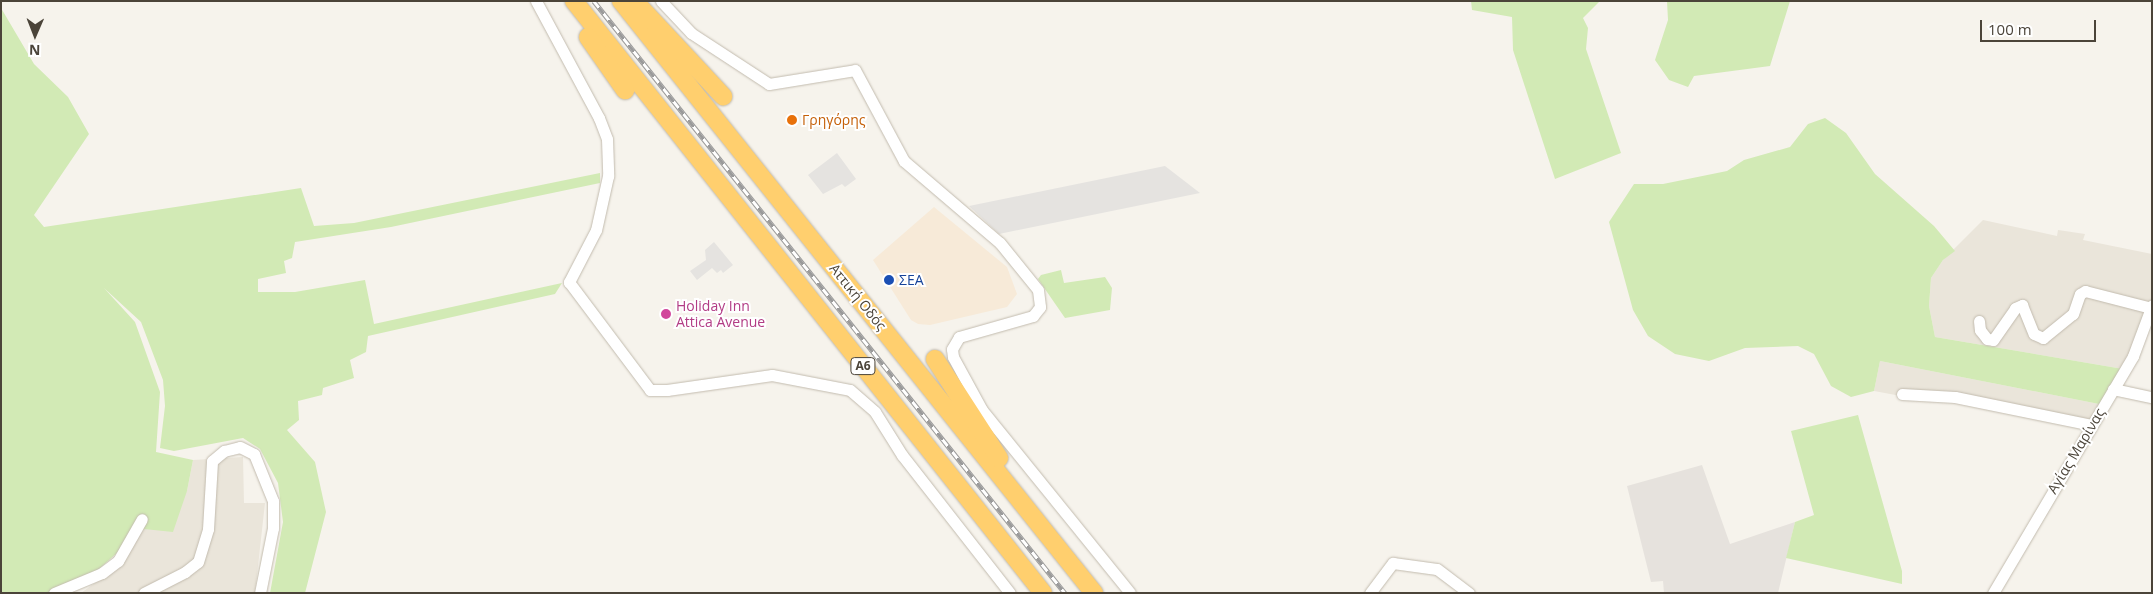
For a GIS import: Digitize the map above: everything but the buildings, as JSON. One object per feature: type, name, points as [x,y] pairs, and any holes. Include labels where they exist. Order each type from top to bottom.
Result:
[{"type":"highway","points":[[563,1],[625,90]]},
{"type":"highway","name":"Α6","points":[[574,1],[1042,593]]},
{"type":"highway","name":"Αττική Οδός","points":[[621,1],[1027,506],[1094,593]]},
{"type":"highway","points":[[634,1],[723,96]]},
{"type":"highway","points":[[935,359],[978,422],[1027,506]]},
{"type":"highway","points":[[865,388],[1006,559],[1042,593]]},
{"type":"street","points":[[536,1],[590,101],[607,139],[608,176],[596,230],[569,282],[650,390],[667,390],[772,375],[850,390],[875,412],[902,456],[1010,593]]},
{"type":"street","points":[[661,1],[692,32],[770,84],[855,70],[904,161],[1000,243],[1038,290],[1040,307],[1033,316],[959,337],[952,349],[953,357],[982,410],[1130,593]]},
{"type":"street","points":[[1979,321],[1980,330],[1988,340],[1992,340],[2015,308],[2022,305],[2034,334],[2043,338],[2073,314],[2080,294],[2085,291],[2151,307]]},
{"type":"street","name":"Αγίας Μαρίνας","points":[[1993,593],[2141,340],[2151,307]]},
{"type":"street","points":[[2113,389],[2152,397]]},
{"type":"street","points":[[1902,394],[1955,397],[2091,426]]},
{"type":"street","points":[[144,593],[185,572],[198,562],[208,530],[212,461],[224,452],[240,447],[254,454],[272,501],[273,528],[257,591]]},
{"type":"street","points":[[54,593],[102,573],[118,560],[142,519]]},
{"type":"street","points":[[1370,593],[1393,563],[1437,569],[1469,593]]},
{"type":"shaded area","points":[[837,153],[856,179],[845,187],[842,184],[823,194],[808,175]]},
{"type":"shaded area","points":[[1165,166],[1200,193],[999,234],[969,206]]},
{"type":"shaded area","points":[[934,207],[1007,267],[1017,294],[1007,307],[930,325],[918,324],[911,320],[873,260]]},
{"type":"shaded area","points":[[1983,220],[2057,236],[2058,230],[2085,234],[2083,240],[2152,254],[2152,301],[2123,369],[1935,337],[1929,306],[1931,278],[1943,260]]},
{"type":"shaded area","points":[[714,242],[733,265],[723,273],[721,270],[717,273],[712,268],[697,280],[690,271],[706,260],[705,250]]},
{"type":"shaded area","points":[[1880,361],[2099,404],[2089,421],[1931,392],[1928,401],[1874,391]]},
{"type":"shaded area","points":[[243,457],[244,503],[265,503],[255,593],[81,593],[121,564],[144,529],[187,491],[193,460]]},
{"type":"shaded area","points":[[1702,465],[1730,544],[1795,522],[1778,593],[1664,593],[1663,581],[1651,582],[1627,486]]},
{"type":"green space","points":[[1471,1],[1600,1],[1583,18],[1588,28],[1586,49],[1621,153],[1555,179],[1513,50],[1512,17],[1472,10]]},
{"type":"green space","points":[[1667,1],[1790,1],[1770,66],[1694,76],[1688,87],[1669,80],[1655,60],[1668,20]]},
{"type":"green space","points":[[1,8],[34,64],[68,97],[89,134],[34,215],[44,227],[301,188],[314,226],[354,223],[600,173],[600,183],[391,227],[295,242],[292,258],[284,261],[286,273],[258,279],[258,292],[295,292],[365,280],[374,324],[562,283],[555,294],[368,336],[366,352],[350,360],[354,378],[323,388],[322,395],[298,401],[299,420],[287,430],[315,462],[326,512],[305,593],[270,593],[283,522],[278,483],[260,449],[243,438],[174,451],[160,448],[165,406],[163,380],[141,322],[104,288],[135,322],[160,392],[156,452],[193,460],[187,491],[173,532],[144,529],[72,593],[1,593]]},
{"type":"green space","points":[[1825,118],[1846,133],[1875,174],[1934,226],[1955,251],[1943,260],[1931,278],[1929,306],[1935,337],[2123,369],[2099,404],[1880,361],[1874,391],[1851,397],[1831,386],[1814,354],[1798,346],[1745,348],[1709,361],[1675,354],[1648,336],[1633,310],[1609,222],[1634,184],[1663,184],[1727,171],[1744,160],[1790,147],[1808,124]]},
{"type":"green space","points":[[1061,270],[1064,283],[1105,277],[1112,288],[1110,310],[1065,318],[1038,279],[1041,275]]},
{"type":"green space","points":[[1858,415],[1902,571],[1902,584],[1786,558],[1795,522],[1814,515],[1791,431]]},
{"type":"railway","points":[[594,1],[1065,593]]},
{"type":"place","name":"Γρηγόρης","points":[[792,120]]},
{"type":"place","name":"ΣΕΑ","points":[[889,280]]},
{"type":"place","name":"Holiday Inn Attica Avenue","points":[[666,314]]}]
